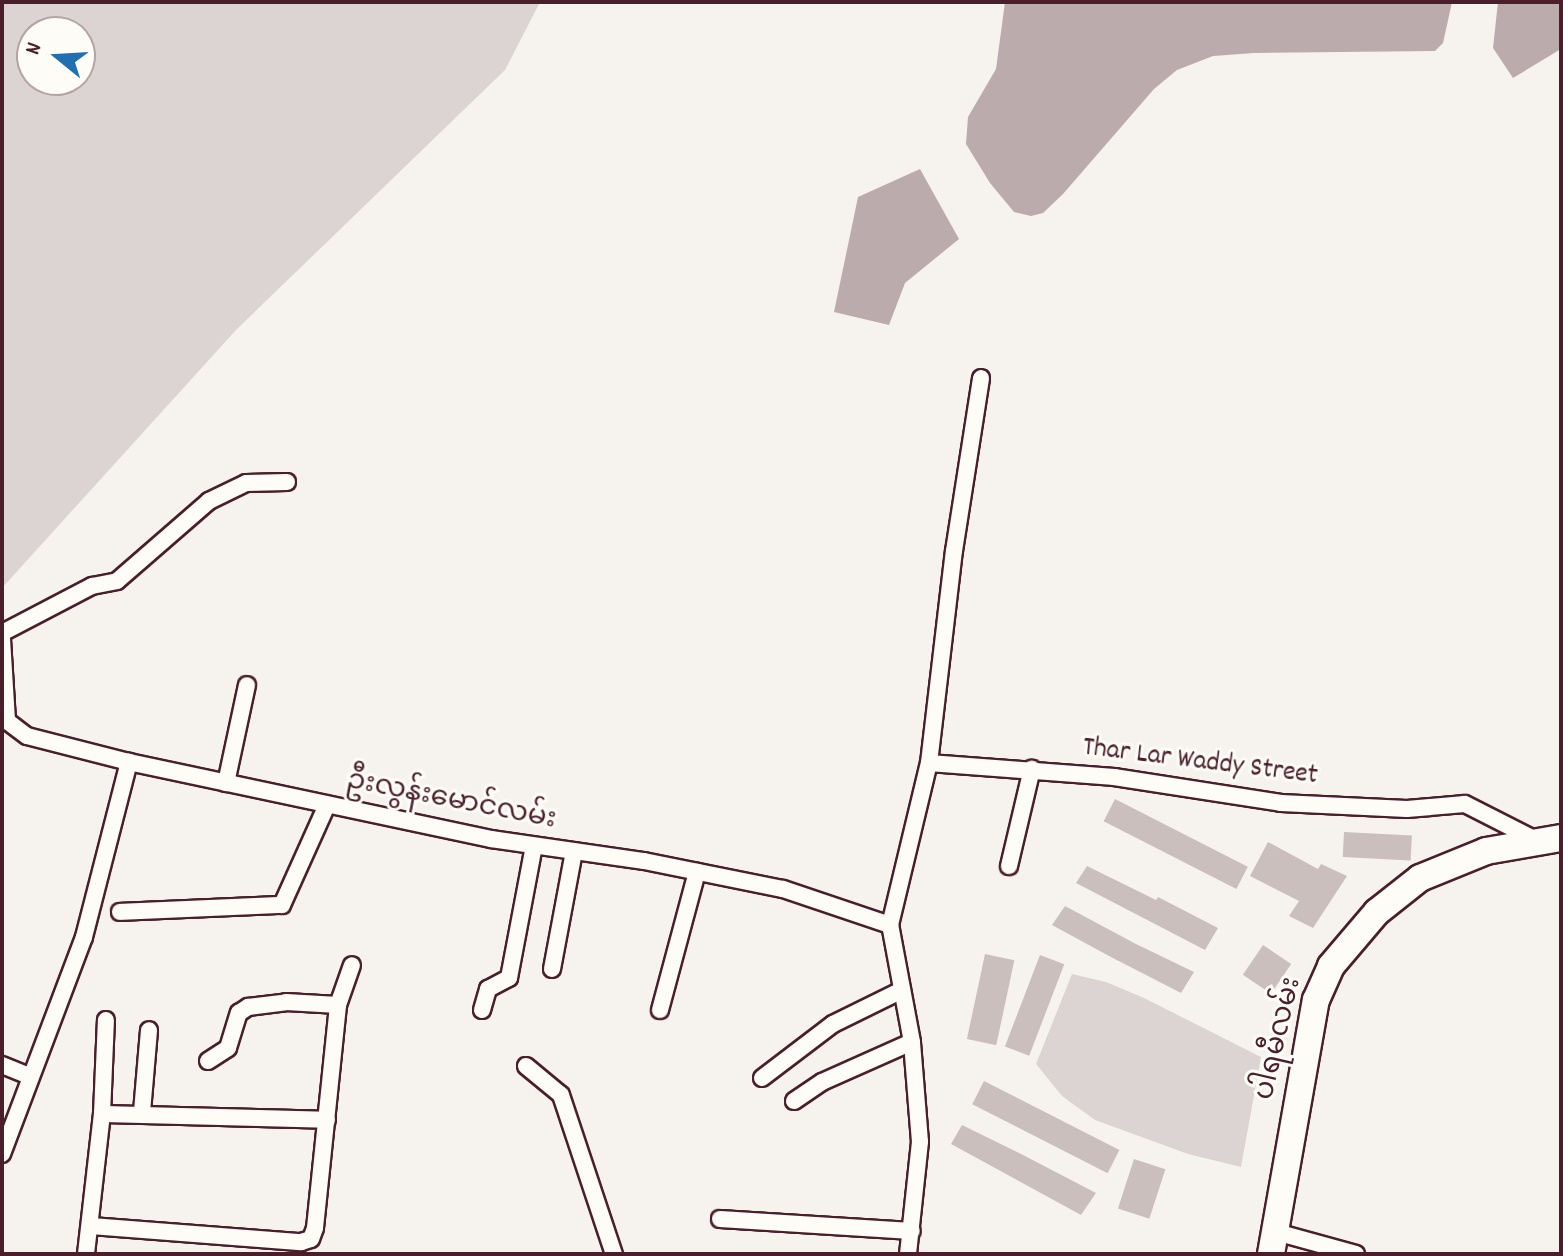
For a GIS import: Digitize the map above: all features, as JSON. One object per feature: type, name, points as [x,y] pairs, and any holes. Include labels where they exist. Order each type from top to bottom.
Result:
[{"type":"main road","name":"ပါရမီလမ်း","points":[[1273,1243],[1316,1000],[1331,966],[1377,912],[1420,878],[1486,851],[1550,840]]},
{"type":"street","points":[[908,1254],[920,1142],[912,1042],[890,925],[929,763],[954,551],[981,378]]},
{"type":"street","points":[[2,633],[92,586],[117,581],[209,501],[246,483],[287,482]]},
{"type":"street","name":"ဦးလွန်းမောင်လမ်း","points":[[2,639],[7,721],[27,736],[129,762],[327,805],[534,846],[783,889],[890,925]]},
{"type":"street","points":[[226,783],[247,685]]},
{"type":"street","points":[[2,1154],[84,937],[129,762]]},
{"type":"street","name":"Thar Lar Waddy Street","points":[[929,763],[1114,777],[1281,803],[1407,809],[1465,804],[1550,840]]},
{"type":"street","points":[[1009,866],[1032,769]]},
{"type":"street","points":[[120,912],[282,905],[291,893],[327,805]]},
{"type":"street","points":[[482,1010],[488,989],[509,978],[534,846]]},
{"type":"street","points":[[552,969],[574,851]]},
{"type":"street","points":[[660,1010],[697,872]]},
{"type":"street","points":[[91,1226],[301,1242],[311,1239],[338,1005],[352,965]]},
{"type":"street","points":[[762,1078],[833,1024],[902,990]]},
{"type":"street","points":[[208,1061],[228,1048],[239,1013],[248,1007],[286,1002],[338,1005]]},
{"type":"street","points":[[86,1254],[102,1114],[106,1020]]},
{"type":"street","points":[[142,1112],[149,1030]]},
{"type":"street","points":[[794,1101],[822,1082],[912,1042]]},
{"type":"street","points":[[2,1065],[29,1076]]},
{"type":"street","points":[[526,1066],[561,1095],[614,1254]]},
{"type":"street","points":[[102,1114],[142,1112],[327,1120]]},
{"type":"street","points":[[720,1219],[912,1231]]},
{"type":"street","points":[[1273,1243],[1356,1254]]},
{"type":"shaded area","points":[[2,2],[540,2],[505,70],[236,330],[2,588]]},
{"type":"shaded area","points":[[1005,2],[1452,2],[1443,43],[1435,51],[1213,56],[1177,70],[1154,89],[1063,194],[1043,213],[1031,216],[1014,212],[990,183],[966,144],[968,117],[996,69]]},
{"type":"shaded area","points":[[1498,2],[1561,2],[1561,49],[1513,78],[1493,48]]},
{"type":"shaded area","points":[[920,169],[959,239],[905,283],[889,325],[834,312],[858,197]]},
{"type":"shaded area","points":[[1072,974],[1106,982],[1144,998],[1261,1057],[1241,1167],[1188,1154],[1095,1120],[1062,1096],[1036,1064]]},
{"type":"building","points":[[1115,799],[1248,867],[1236,889],[1104,821]]},
{"type":"building","points":[[1344,832],[1412,836],[1411,861],[1343,857]]},
{"type":"building","points":[[1268,842],[1318,869],[1321,864],[1347,876],[1313,928],[1289,916],[1299,901],[1250,876]]},
{"type":"building","points":[[1087,866],[1218,928],[1205,950],[1076,883]]},
{"type":"building","points":[[1065,906],[1194,972],[1181,993],[1052,925]]},
{"type":"building","points":[[1263,945],[1291,964],[1271,994],[1243,975]]},
{"type":"building","points":[[985,954],[1014,960],[996,1045],[967,1039]]},
{"type":"building","points":[[1040,955],[1064,964],[1029,1056],[1005,1046]]},
{"type":"building","points":[[984,1081],[1119,1150],[1108,1173],[972,1104]]},
{"type":"building","points":[[962,1125],[1096,1193],[1081,1215],[951,1144]]},
{"type":"building","points":[[1134,1159],[1165,1169],[1149,1219],[1118,1208]]}]
